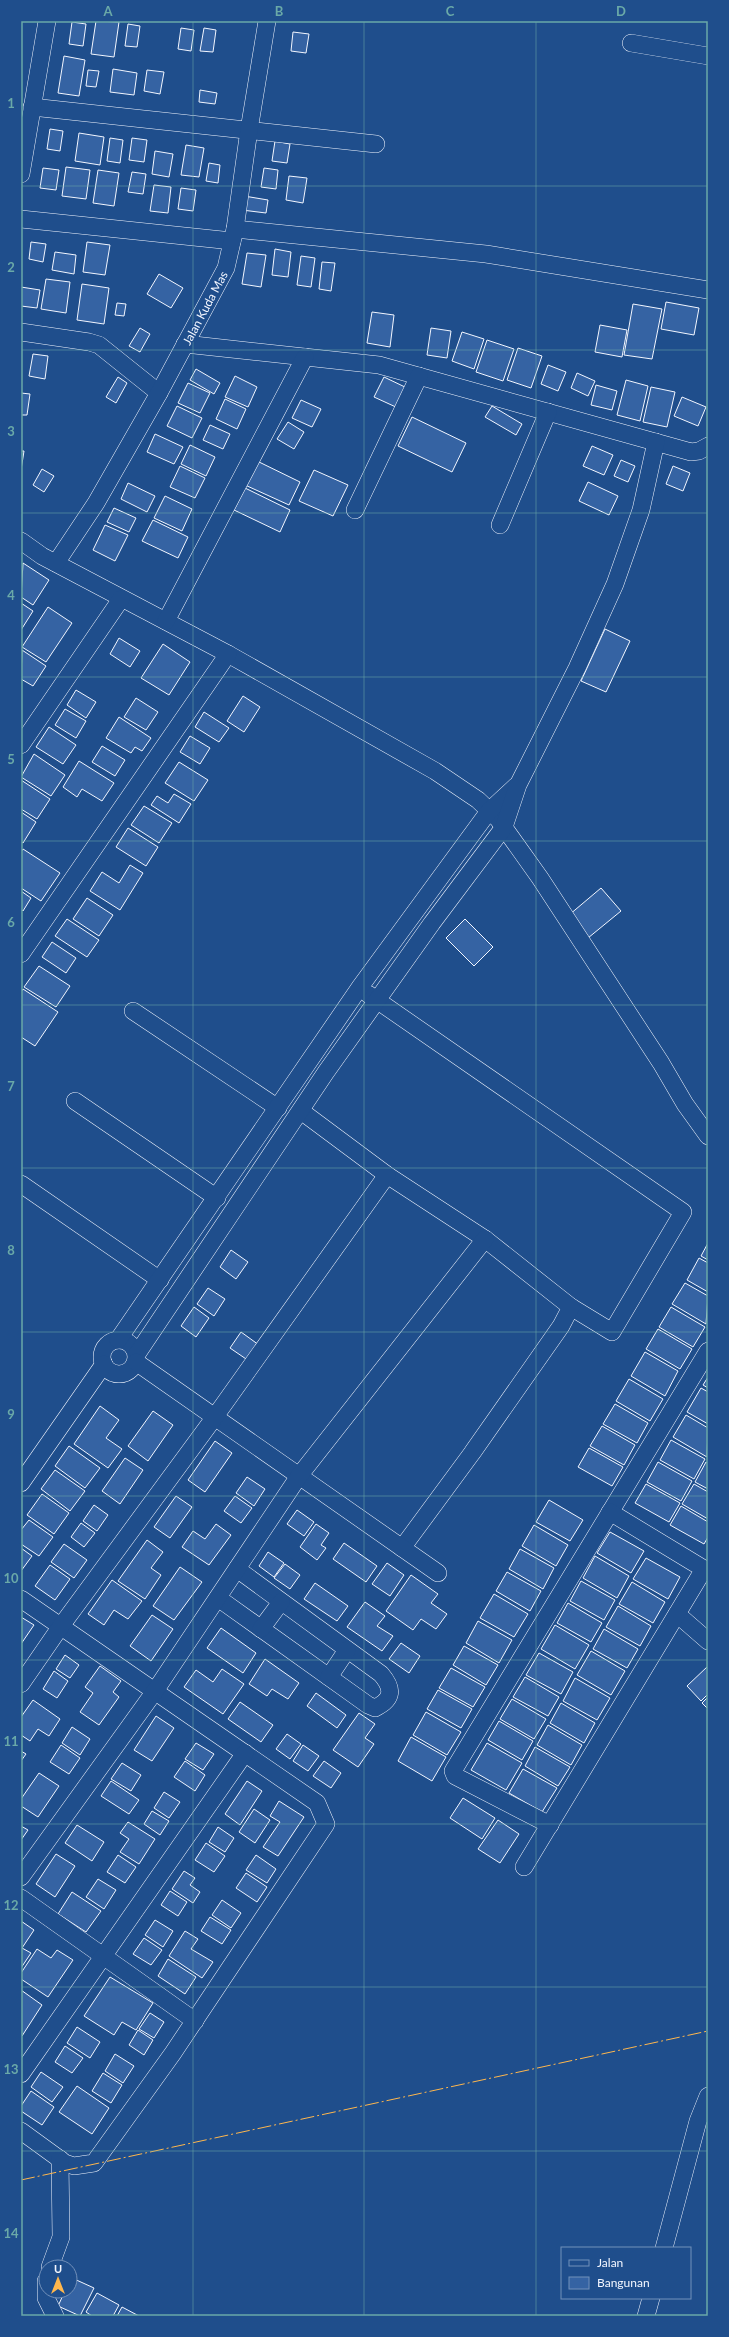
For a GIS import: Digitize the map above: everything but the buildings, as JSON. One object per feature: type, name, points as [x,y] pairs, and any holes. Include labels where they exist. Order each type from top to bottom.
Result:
[{"type":"street","points":[[21,174],[47,21]]},
{"type":"street","name":"Jalan Kuda Mas","points":[[56,563],[96,503],[160,393],[185,344],[222,279],[233,235],[267,21]]},
{"type":"street","points":[[631,43],[708,56]]},
{"type":"street","points":[[32,107],[376,144]]},
{"type":"street","points":[[21,219],[486,254],[708,290]]},
{"type":"street","points":[[21,332],[89,342],[99,345],[160,393]]},
{"type":"street","points":[[185,344],[379,365],[691,452],[699,451],[708,446]]},
{"type":"street","points":[[166,621],[305,357]]},
{"type":"street","points":[[355,510],[419,376]]},
{"type":"street","points":[[500,525],[548,412]]},
{"type":"street","points":[[518,785],[490,811],[448,868],[360,988],[118,1340],[108,1344],[102,1356],[104,1364],[110,1372],[121,1374],[131,1371],[136,1358],[301,1111],[377,1001],[504,827],[518,785],[577,668],[615,584],[641,510],[656,442]]},
{"type":"street","points":[[21,540],[56,563],[121,599],[228,654],[435,771],[464,789],[490,811],[504,827],[540,878],[640,1030],[685,1104],[708,1136]]},
{"type":"street","points":[[21,744],[121,599]]},
{"type":"street","points":[[21,954],[228,654]]},
{"type":"street","points":[[448,868],[464,880]]},
{"type":"street","points":[[301,1111],[387,1175],[485,1239],[571,1306],[612,1332],[682,1212],[360,988]]},
{"type":"street","points":[[133,1011],[278,1108]]},
{"type":"street","points":[[75,1101],[217,1198]]},
{"type":"street","points":[[21,1684],[61,1626],[214,1418],[387,1175]]},
{"type":"street","points":[[21,1184],[160,1280]]},
{"type":"street","points":[[195,1229],[212,1244]]},
{"type":"street","points":[[21,1877],[156,1691],[299,1476],[485,1239]]},
{"type":"street","points":[[402,1548],[525,1377],[560,1326],[571,1306]]},
{"type":"street","points":[[118,1340],[130,1344],[136,1358],[214,1418],[438,1573]]},
{"type":"street","points":[[550,1825],[455,1776],[453,1771],[708,1351]]},
{"type":"street","points":[[21,1483],[104,1364]]},
{"type":"street","points":[[524,1867],[706,1566],[610,1512]]},
{"type":"street","points":[[218,1598],[368,1705],[375,1708],[384,1703],[390,1692],[389,1684],[381,1674],[237,1569]]},
{"type":"street","points":[[21,1599],[318,1803],[326,1824],[195,2021],[94,2162],[74,2166],[60,2159],[21,2131]]},
{"type":"street","points":[[261,1629],[282,1602]]},
{"type":"street","points":[[677,1614],[708,1641]]},
{"type":"street","points":[[329,1677],[347,1650]]},
{"type":"street","points":[[21,2074],[245,1753]]},
{"type":"street","points":[[21,1898],[195,2021]]},
{"type":"street","points":[[664,2247],[698,2121],[708,2096]]},
{"type":"street","points":[[53,2259],[61,2237],[60,2159]]},
{"type":"street","points":[[46,2299],[55,2316]]},
{"type":"street","points":[[646,2316],[651,2299]]},
{"type":"power","points":[[21,2180],[708,2031]]}]
